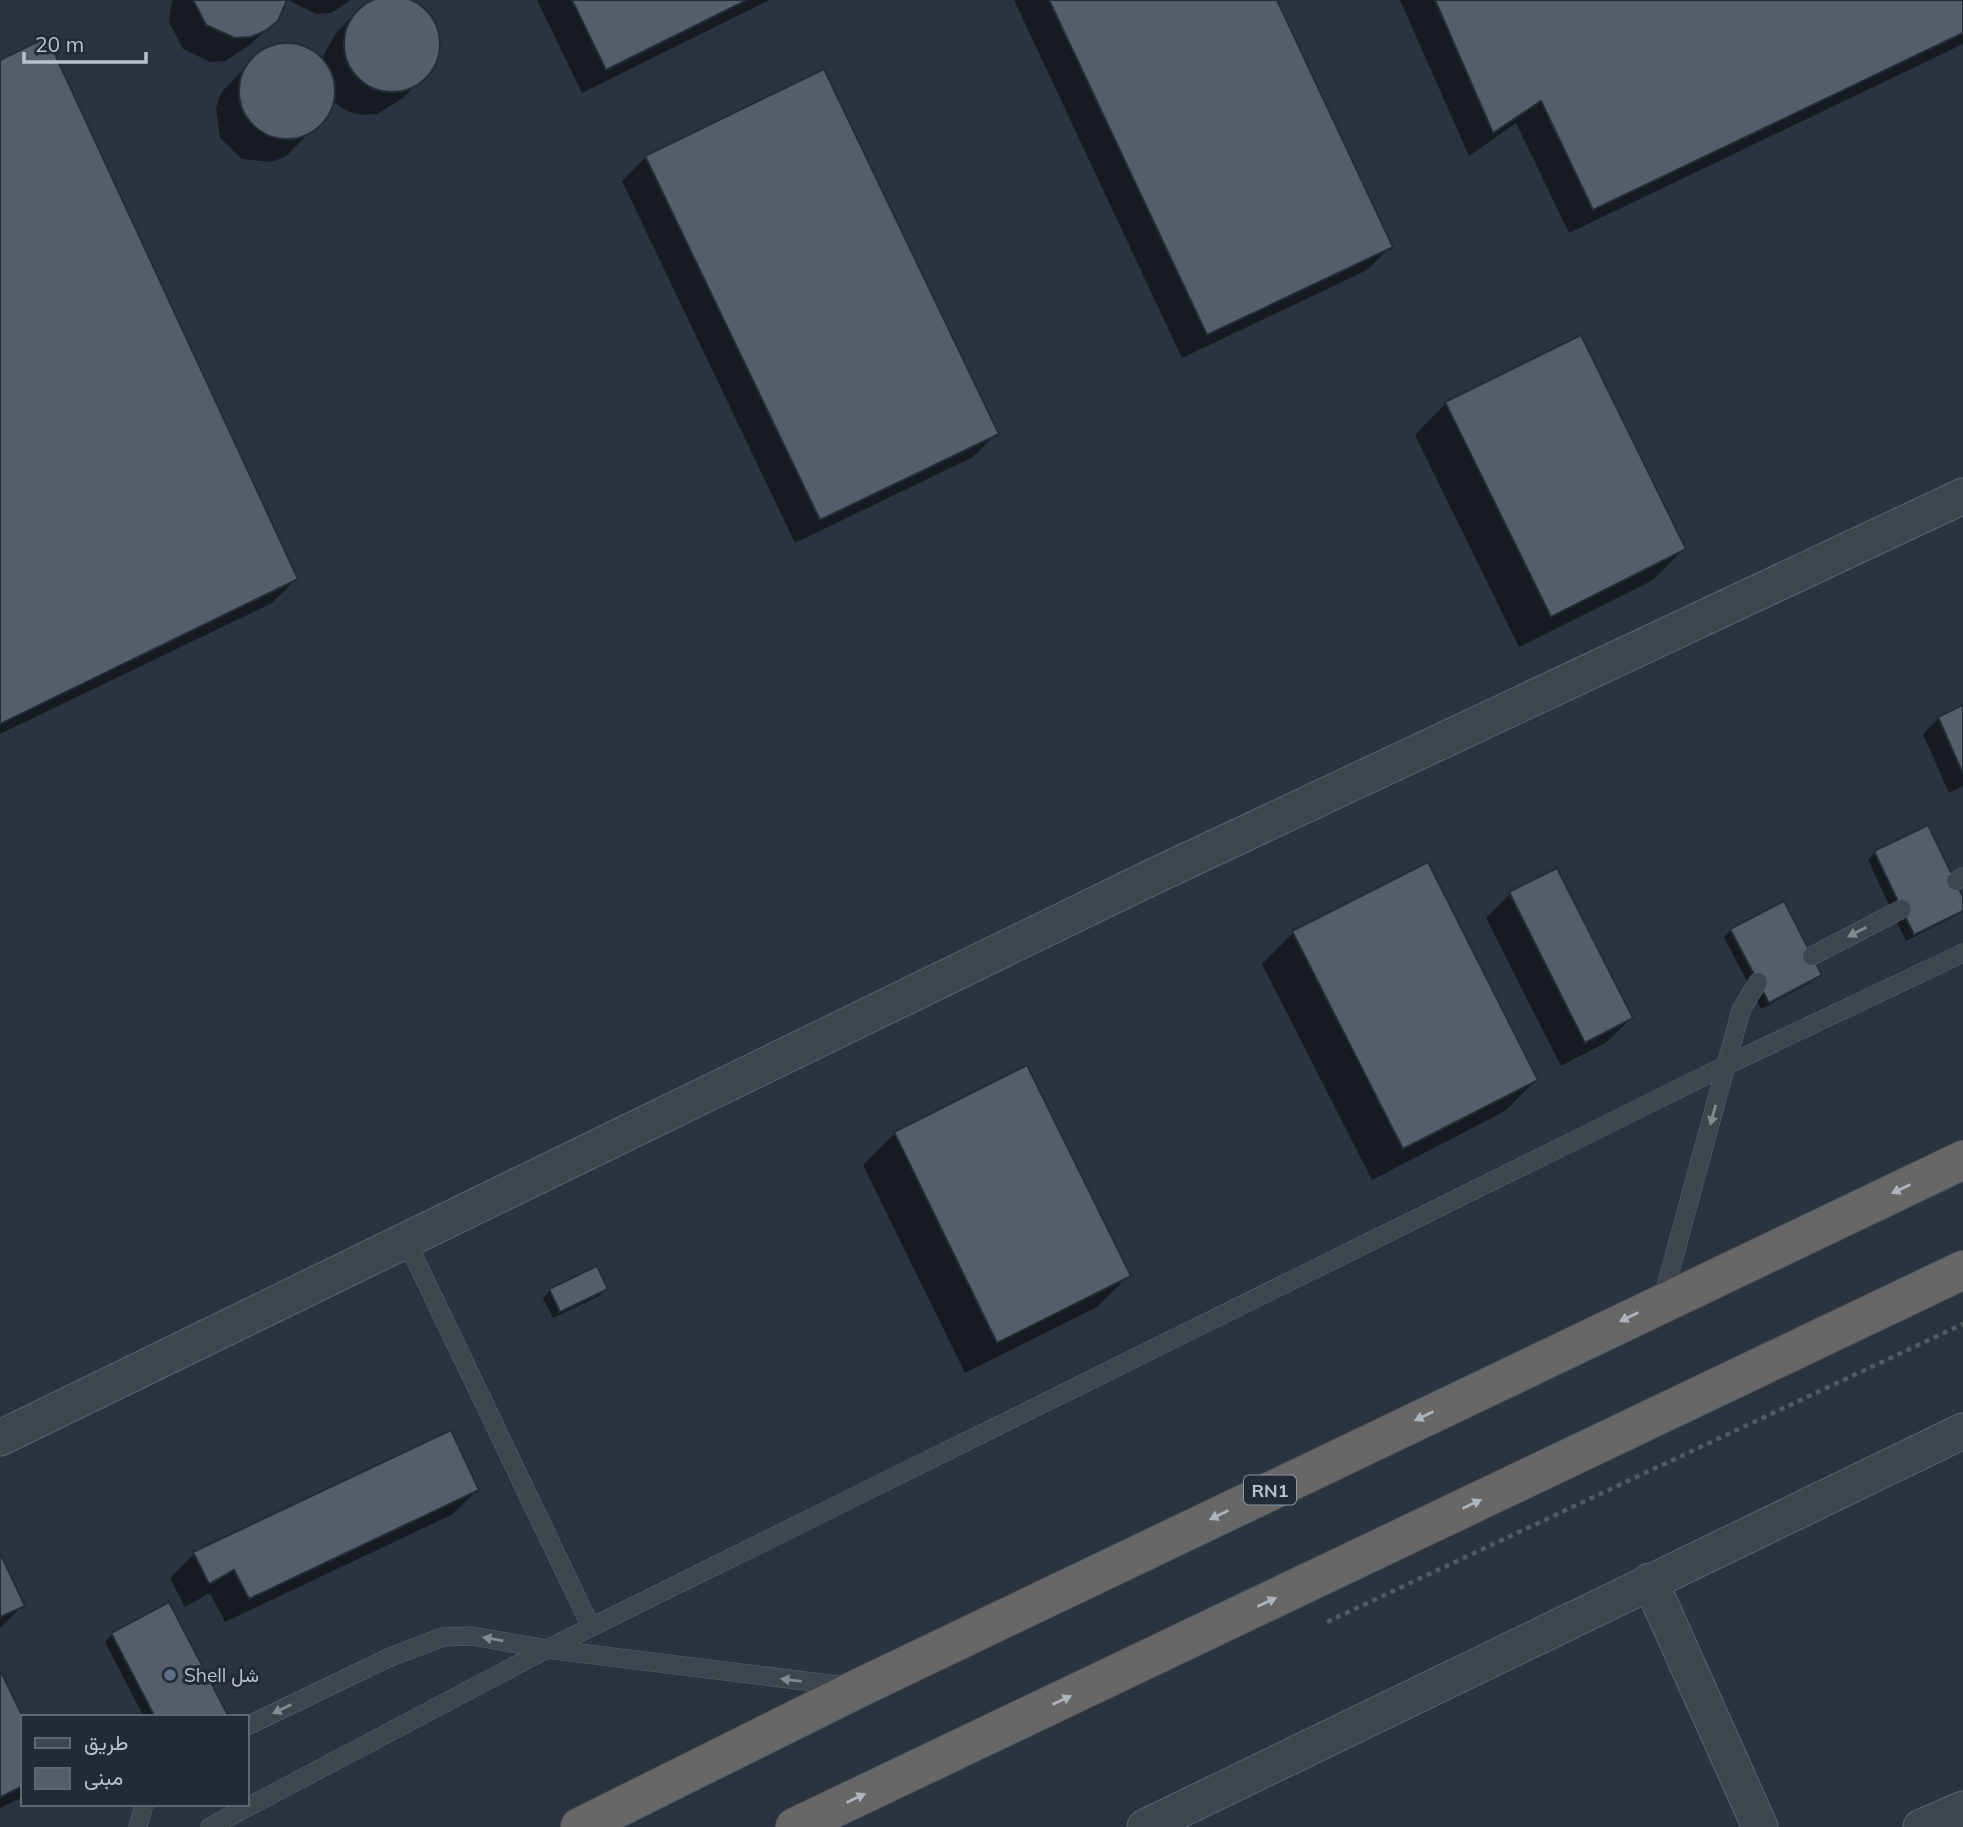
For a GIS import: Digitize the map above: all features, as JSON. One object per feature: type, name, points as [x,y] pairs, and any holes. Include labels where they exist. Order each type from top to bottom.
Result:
[{"type":"highway","name":"RN1","points":[[580,1827],[859,1688],[1662,1301],[1963,1160]]},
{"type":"highway","points":[[795,1827],[1963,1270]]},
{"type":"street","points":[[0,1438],[1161,873],[1963,496]]},
{"type":"street","points":[[1145,1827],[1963,1431]]},
{"type":"street","points":[[1650,1581],[1760,1827]]},
{"type":"street","points":[[1921,1827],[1963,1809]]},
{"type":"lane","points":[[1812,956],[1902,909]]},
{"type":"lane","points":[[210,1827],[591,1627],[1725,1066],[1963,953]]},
{"type":"lane","points":[[1662,1301],[1741,1010],[1758,982]]},
{"type":"lane","points":[[406,1240],[591,1627]]},
{"type":"lane","points":[[248,1726],[388,1658],[443,1637],[471,1636],[547,1649],[859,1688]]},
{"type":"lane","points":[[138,1827],[143,1806]]},
{"type":"path","points":[[1324,1623],[1963,1324]]},
{"type":"building","points":[[377,-1],[407,-1],[418,4],[432,18],[439,35],[439,53],[432,70],[418,84],[401,91],[383,91],[366,84],[352,70],[345,53],[345,35],[352,18],[358,10]]},
{"type":"building","points":[[193,0],[287,0],[278,21],[265,31],[251,37],[235,38],[206,25]]},
{"type":"building","points":[[572,0],[747,0],[606,70]]},
{"type":"building","points":[[1049,0],[1277,0],[1393,247],[1207,335]]},
{"type":"building","points":[[1435,0],[1963,0],[1963,33],[1593,210],[1541,101],[1493,133]]},
{"type":"building","points":[[47,37],[298,579],[0,724],[0,60]]},
{"type":"building","points":[[287,43],[305,47],[321,57],[331,73],[335,91],[331,109],[321,125],[305,135],[287,139],[269,135],[253,125],[243,109],[239,91],[243,73],[253,57],[269,47]]},
{"type":"building","points":[[824,69],[999,434],[820,520],[645,156]]},
{"type":"building","points":[[1581,335],[1686,549],[1551,617],[1445,402]]},
{"type":"building","points":[[1963,705],[1963,774],[1938,717]]},
{"type":"building","points":[[1928,825],[1963,897],[1963,911],[1914,935],[1874,851]]},
{"type":"building","points":[[1428,862],[1538,1080],[1403,1149],[1292,931]]},
{"type":"building","points":[[1557,868],[1633,1018],[1585,1043],[1509,892]]},
{"type":"building","points":[[1784,901],[1822,975],[1769,1003],[1730,929]]},
{"type":"building","points":[[1027,1065],[1131,1276],[997,1343],[894,1132]]},
{"type":"building","points":[[597,1266],[608,1289],[560,1312],[549,1289]]},
{"type":"building","points":[[451,1430],[479,1490],[249,1599],[234,1570],[209,1584],[193,1552]]},
{"type":"building","points":[[0,1553],[25,1606],[0,1617]]},
{"type":"building","name":"Shell شل","points":[[169,1602],[228,1715],[154,1715],[111,1633]]},
{"type":"building","points":[[0,1670],[22,1715],[21,1787],[0,1797]]},
{"type":"place","name":"Shell شل","points":[[170,1675]]}]
